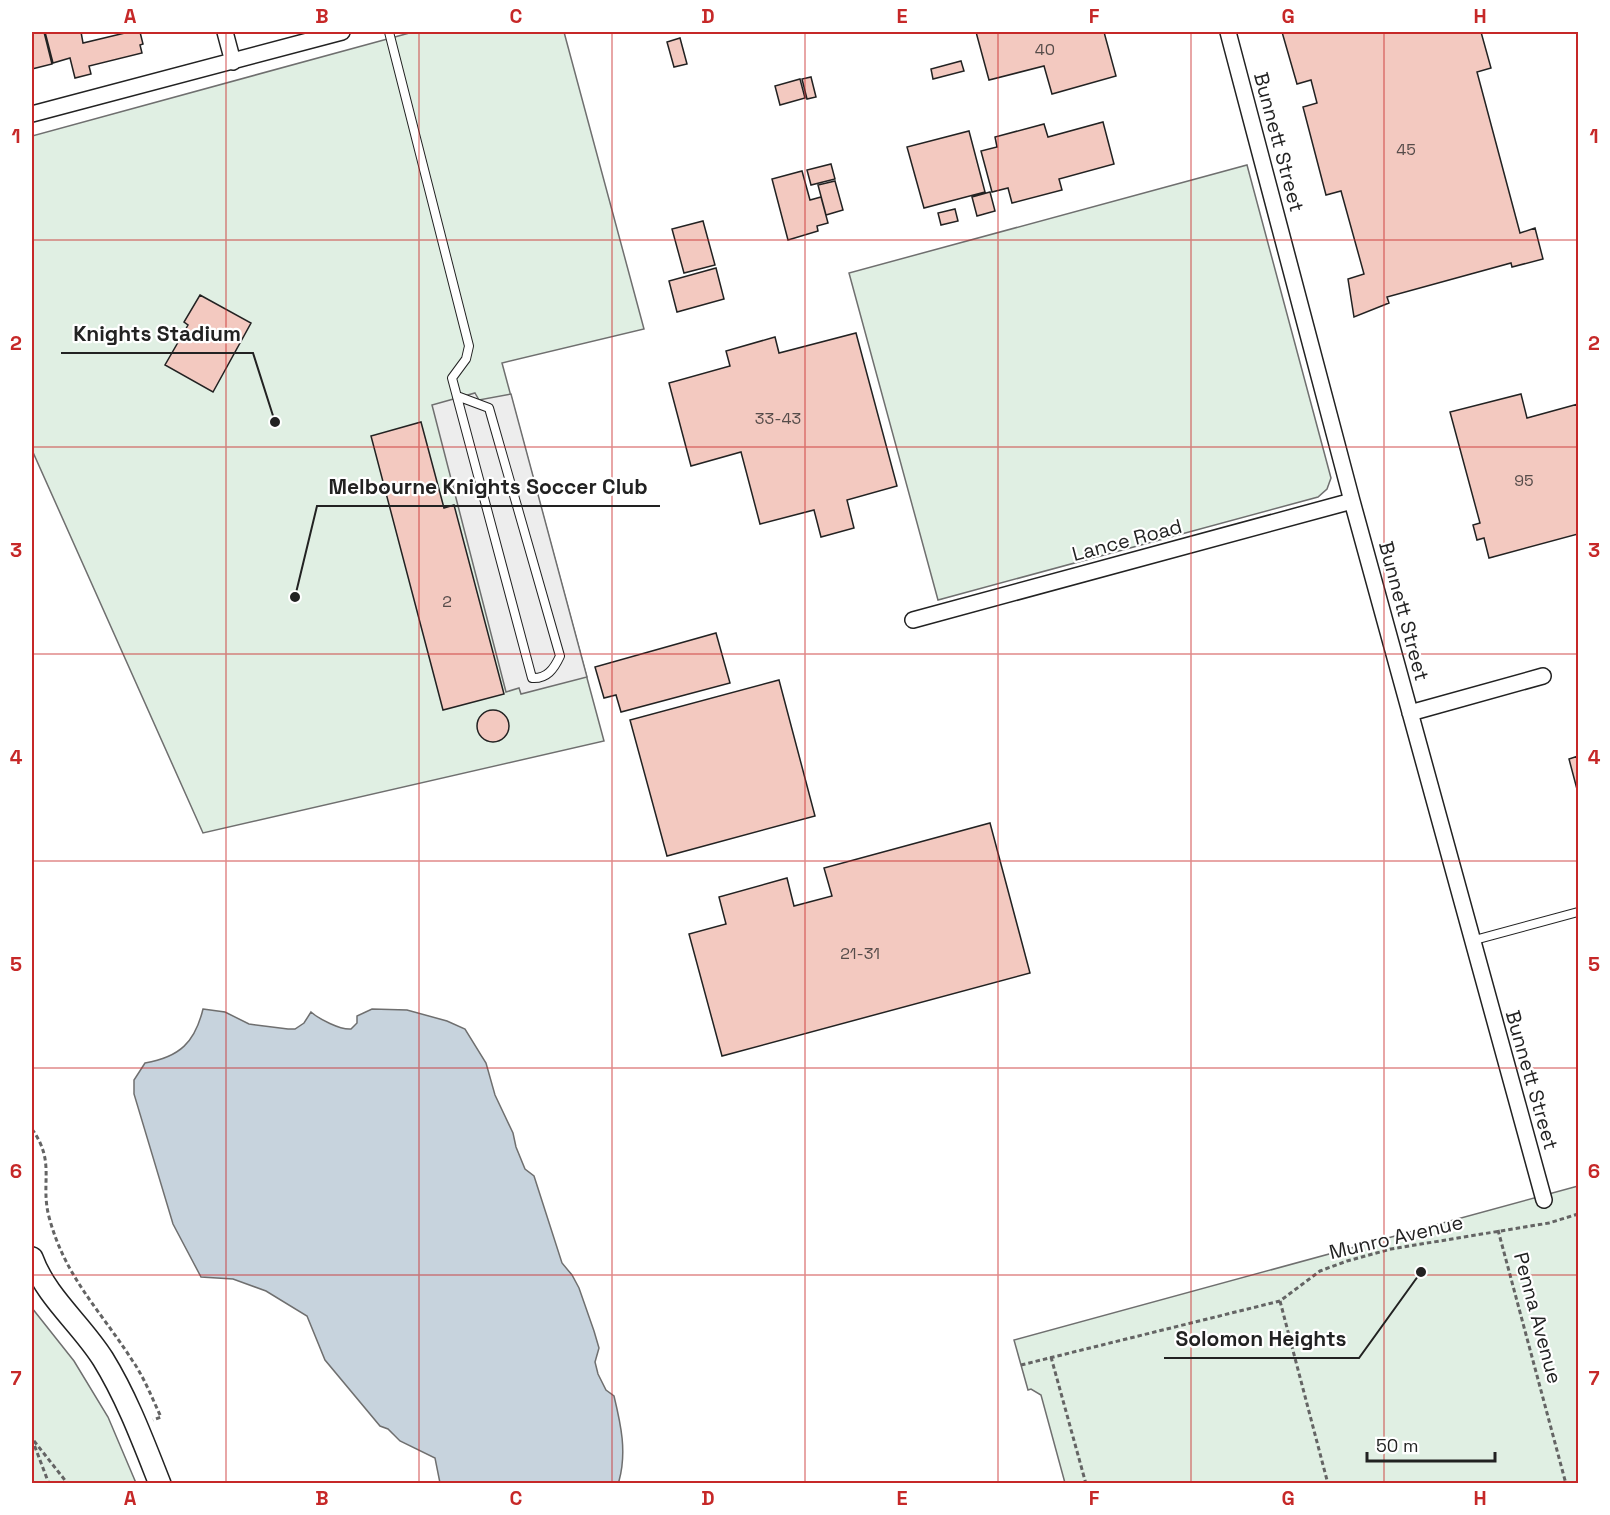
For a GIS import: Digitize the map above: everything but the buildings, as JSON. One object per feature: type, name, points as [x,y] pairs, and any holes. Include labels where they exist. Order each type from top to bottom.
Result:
[{"type":"street","points":[[225,32],[233,62]]},
{"type":"street","points":[[32,114],[342,32]]},
{"type":"street","name":"Bunnett Street","points":[[1228,32],[1471,941],[1544,1200]]},
{"type":"street","name":"Lance Road","points":[[913,620],[1352,501]]},
{"type":"street","points":[[1410,713],[1543,676]]},
{"type":"street","points":[[32,1258],[48,1289],[102,1357],[120,1389],[160,1484]]},
{"type":"lane","points":[[389,32],[469,346],[466,359],[452,378],[532,678],[540,679],[554,670],[560,656],[489,408],[457,396]]},
{"type":"lane","points":[[1471,941],[1578,912]]},
{"type":"path","points":[[32,1129],[45,1152],[48,1216],[69,1271],[134,1362],[161,1417],[136,1427]]},
{"type":"path","name":"Munro Avenue","points":[[1021,1365],[1280,1301],[1320,1270],[1391,1249],[1549,1223],[1578,1214]]},
{"type":"path","name":"Penna Avenue","points":[[1498,1230],[1566,1484]]},
{"type":"path","points":[[1280,1301],[1328,1484]]},
{"type":"path","points":[[1051,1357],[1086,1484]]},
{"type":"path","points":[[33,1440],[49,1484]]},
{"type":"path","points":[[33,1440],[68,1484]]},
{"type":"green space","points":[[413,32],[564,32],[644,329],[502,363],[604,741],[203,833],[32,450],[32,136]]},
{"type":"green space","points":[[1247,165],[1331,478],[1327,489],[1318,497],[938,600],[849,273]]},
{"type":"green space","points":[[1578,1186],[1578,1483],[1065,1483],[1041,1395],[1031,1389],[1028,1390],[1014,1340]]},
{"type":"green space","points":[[32,1308],[74,1361],[108,1417],[136,1483],[32,1483]]},
{"type":"shaded area","points":[[475,393],[479,400],[511,394],[587,677],[521,694],[519,688],[506,692],[432,405]]},
{"type":"shaded area","points":[[203,1009],[225,1012],[249,1024],[288,1029],[295,1029],[304,1023],[311,1012],[341,1028],[351,1029],[357,1023],[357,1016],[372,1009],[407,1010],[447,1021],[465,1029],[486,1063],[495,1095],[513,1133],[525,1169],[534,1176],[562,1263],[579,1288],[594,1331],[599,1348],[595,1362],[598,1374],[606,1390],[614,1396],[621,1428],[623,1460],[619,1481],[615,1484],[440,1483],[435,1458],[400,1441],[388,1429],[380,1426],[325,1360],[307,1316],[266,1291],[233,1279],[201,1277],[173,1224],[134,1094],[134,1080],[145,1063],[168,1057],[184,1046],[195,1031]]},
{"type":"place","name":"Knights Stadium","points":[[275,422]]},
{"type":"place","name":"Melbourne Knights Soccer Club","points":[[295,597]]},
{"type":"place","name":"Solomon Heights","points":[[1421,1272]]}]
